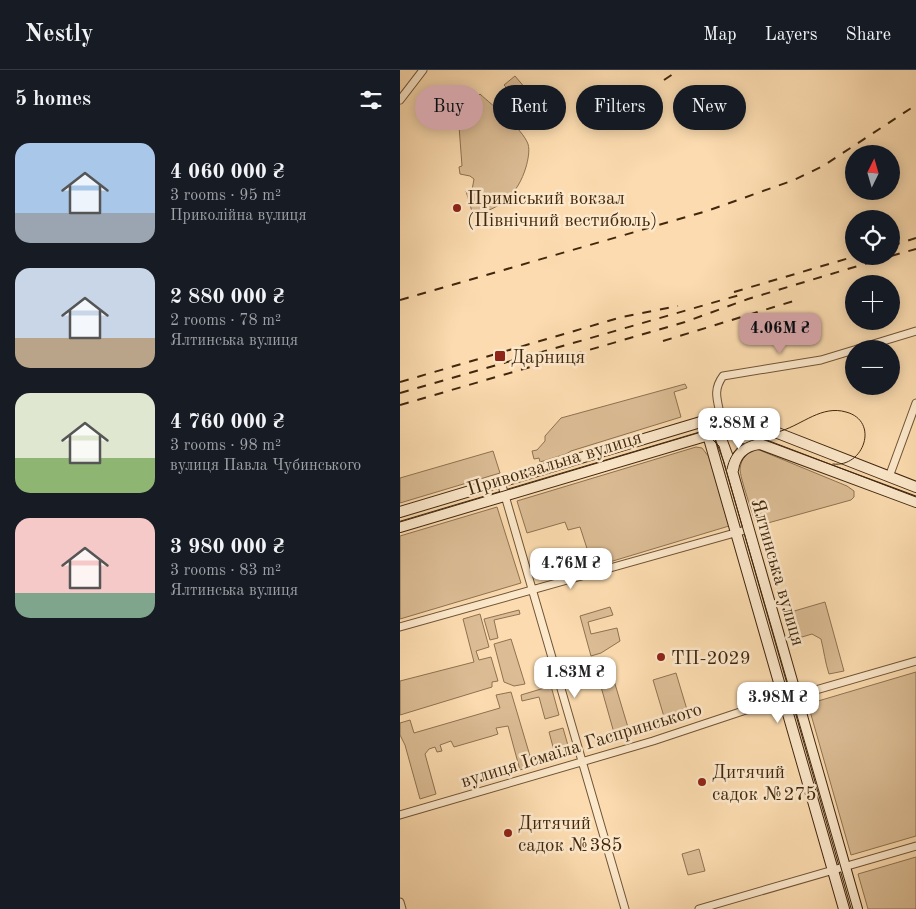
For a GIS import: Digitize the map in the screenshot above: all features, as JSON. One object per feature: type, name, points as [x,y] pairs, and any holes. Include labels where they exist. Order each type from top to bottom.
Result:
[{"type":"main road","name":"Привокзальна вулиця","points":[[400,512],[718,418]]},
{"type":"main road","name":"Ялтинська вулиця","points":[[718,418],[719,432],[749,529],[858,909]]},
{"type":"main road","points":[[718,418],[738,420],[775,432],[916,487]]},
{"type":"main road","name":"Ялтинська вулиця","points":[[704,421],[844,909]]},
{"type":"main road","name":"Привокзальна вулиця","points":[[400,527],[719,432]]},
{"type":"main road","points":[[719,432],[733,434],[916,502]]},
{"type":"main road","points":[[690,440],[701,441],[713,447]]},
{"type":"main road","points":[[732,474],[740,452],[748,446],[760,444]]},
{"type":"street","points":[[401,95],[423,70]]},
{"type":"street","points":[[886,340],[916,331]]},
{"type":"street","points":[[718,418],[716,390],[723,376],[821,360],[845,352]]},
{"type":"street","points":[[889,476],[916,403]]},
{"type":"street","points":[[501,482],[624,909]]},
{"type":"street","points":[[400,627],[749,529]]},
{"type":"street","name":"вулиця Ісмаїла Гаспринського","points":[[400,815],[916,661]]},
{"type":"street","points":[[699,909],[916,846]]},
{"type":"street","points":[[400,902],[402,909]]},
{"type":"shaded area","points":[[515,76],[523,85],[504,85]]},
{"type":"shaded area","points":[[483,97],[493,106],[493,130],[519,130],[525,138],[529,152],[527,164],[523,177],[507,199],[492,209],[473,215],[466,191],[472,190],[474,179],[460,174],[459,167],[462,166],[459,130],[483,130]]},
{"type":"shaded area","points":[[685,384],[687,388],[674,392],[681,417],[540,462],[539,458],[534,459],[532,451],[537,450],[545,441],[545,436],[561,418]]},
{"type":"shaded area","points":[[696,447],[702,448],[709,457],[729,526],[593,567],[580,527],[568,530],[565,522],[527,533],[517,501]]},
{"type":"shaded area","points":[[757,449],[847,486],[854,491],[854,497],[851,500],[757,526],[744,488],[740,469],[746,456]]},
{"type":"shaded area","points":[[493,451],[500,473],[400,503],[400,478]]},
{"type":"shaded area","points":[[497,507],[521,583],[400,619],[400,536]]},
{"type":"shaded area","points":[[825,602],[844,671],[829,674],[821,639],[812,634],[792,640],[784,614]]},
{"type":"shaded area","points":[[610,607],[613,615],[588,622],[591,634],[617,628],[620,641],[601,653],[591,656],[580,616]]},
{"type":"shaded area","points":[[519,610],[520,614],[494,620],[498,638],[490,640],[484,619]]},
{"type":"shaded area","points":[[480,614],[489,647],[476,651],[479,660],[491,657],[498,681],[492,682],[492,687],[400,715],[400,681],[474,662],[463,619]]},
{"type":"shaded area","points":[[511,639],[525,684],[514,686],[504,682],[494,644]]},
{"type":"shaded area","points":[[609,664],[630,734],[642,730],[642,732],[616,740],[596,669]]},
{"type":"shaded area","points":[[916,672],[916,836],[851,855],[808,704]]},
{"type":"shaded area","points":[[676,673],[688,713],[665,720],[653,680]]},
{"type":"shaded area","points":[[551,686],[559,715],[545,719],[539,697],[522,701],[521,695]]},
{"type":"shaded area","points":[[511,692],[533,766],[520,770],[508,726],[496,728],[498,734],[454,747],[451,741],[440,745],[442,751],[437,752],[435,747],[429,749],[425,754],[436,794],[420,799],[405,745],[400,735],[400,723],[410,720],[414,733],[500,708],[496,695]]},
{"type":"shaded area","points":[[563,728],[571,756],[540,765],[540,762],[556,758],[549,732]]},
{"type":"shaded area","points":[[699,849],[705,871],[688,875],[682,854]]},
{"type":"shaded area","points":[[916,857],[916,909],[868,909],[858,874]]},
{"type":"tram line","points":[[754,432],[778,432],[821,413],[829,411],[846,412],[856,417],[863,424],[865,433],[864,443],[860,452],[853,459],[844,463],[833,464]]},
{"type":"tram line","points":[[400,522],[718,427],[738,429],[916,497]]},
{"type":"tram line","points":[[699,432],[708,435],[719,446],[853,909]]},
{"type":"tram line","points":[[727,469],[731,457],[738,448],[748,442],[761,438]]},
{"type":"railway","points":[[664,80],[679,70]]},
{"type":"railway","points":[[400,300],[707,211],[794,180],[823,166],[916,105]]},
{"type":"railway","points":[[900,243],[916,238]]},
{"type":"railway","points":[[900,253],[916,249]]},
{"type":"railway","points":[[734,292],[845,259]]},
{"type":"railway","points":[[400,405],[685,322],[748,299],[861,265]]},
{"type":"railway","points":[[400,393],[743,294]]},
{"type":"railway","points":[[663,341],[797,300]]},
{"type":"railway","points":[[400,382],[622,317],[678,306]]},
{"type":"place","name":"Приміський вокзал (Північний вестибюль)","points":[[457,208]]},
{"type":"place","name":"Дарниця","points":[[500,356]]},
{"type":"place","name":"ТП-2029","points":[[661,657]]},
{"type":"place","name":"Дитячий садок №275","points":[[702,782]]},
{"type":"place","name":"Дитячий садок №385","points":[[508,833]]}]
